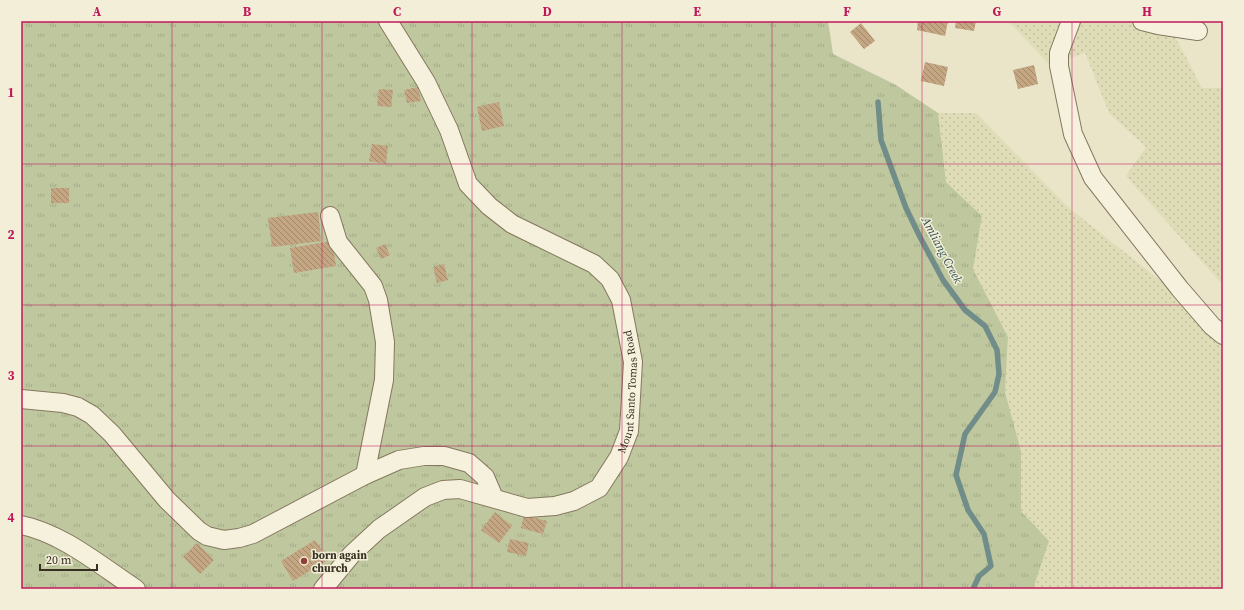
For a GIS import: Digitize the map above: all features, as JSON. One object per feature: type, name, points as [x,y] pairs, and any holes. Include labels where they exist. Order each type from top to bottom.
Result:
[{"type":"street","name":"Mount Santo Tomas Road","points":[[323,589],[352,554],[379,529],[425,497],[443,490],[460,489],[527,508],[555,506],[574,501],[599,488],[619,457],[629,431],[633,362],[621,300],[610,279],[594,264],[512,224],[490,206],[468,184],[449,130],[426,82],[388,21]]},
{"type":"street","points":[[1071,21],[1059,53],[1059,66],[1073,134],[1090,171],[1108,199],[1180,289],[1212,326],[1223,334]]},
{"type":"street","points":[[1142,21],[1158,26],[1198,31]]},
{"type":"street","points":[[330,216],[338,242],[373,286],[378,300],[385,342],[384,380],[365,475]]},
{"type":"street","points":[[21,400],[78,407],[92,415],[112,434],[167,500],[199,531],[215,539],[239,538],[253,534],[365,475],[399,460],[424,456],[444,456],[460,460],[485,477],[494,498]]},
{"type":"street","points":[[21,525],[35,528],[63,540],[136,589]]},
{"type":"shaded area","points":[[1005,21],[1167,21],[1202,88],[1223,88],[1223,285],[1126,176],[1146,147],[1109,113],[1085,53],[1050,65],[1012,25]]},
{"type":"shaded area","points":[[938,113],[976,113],[1069,208],[1195,308],[1223,333],[1223,589],[1033,589],[1049,541],[1021,511],[1021,451],[1005,392],[1008,337],[973,269],[982,216],[946,182]]},
{"type":"green space","points":[[21,21],[828,21],[833,54],[896,85],[938,113],[946,182],[982,216],[973,269],[1008,337],[1005,392],[1021,451],[1021,511],[1049,541],[1033,589],[21,589]]},
{"type":"building","points":[[918,21],[948,21],[945,36],[917,30]]},
{"type":"building","points":[[956,21],[976,21],[974,31],[955,28]]},
{"type":"building","points":[[861,23],[875,41],[864,49],[850,32]]},
{"type":"building","points":[[925,62],[948,67],[944,86],[921,81]]},
{"type":"building","points":[[1034,65],[1038,84],[1018,89],[1013,70]]},
{"type":"building","points":[[418,87],[421,101],[407,103],[404,90]]},
{"type":"building","points":[[379,89],[393,90],[391,107],[377,106]]},
{"type":"building","points":[[499,102],[504,126],[482,131],[477,107]]},
{"type":"building","points":[[372,144],[388,146],[386,164],[369,161]]},
{"type":"building","points":[[51,188],[69,188],[69,203],[51,203]]},
{"type":"building","points":[[318,212],[321,241],[272,247],[268,218]]},
{"type":"building","points":[[332,241],[336,266],[294,273],[290,248]]},
{"type":"building","points":[[385,244],[390,255],[381,259],[376,248]]},
{"type":"building","points":[[444,264],[448,280],[437,283],[433,267]]},
{"type":"building","points":[[495,512],[512,526],[499,543],[481,530]]},
{"type":"building","points":[[524,515],[547,521],[543,534],[521,528]]},
{"type":"building","points":[[510,539],[529,543],[526,556],[507,552]]},
{"type":"building","name":"born again church","points":[[315,540],[328,560],[293,581],[281,561]]},
{"type":"building","points":[[197,543],[214,560],[200,574],[183,557]]},
{"type":"waterway","name":"Amliang Creek","points":[[878,102],[881,140],[906,208],[943,280],[965,310],[985,326],[997,350],[999,374],[995,392],[965,434],[956,475],[968,510],[984,534],[991,566],[979,576],[973,589]]},
{"type":"place","name":"born again church","points":[[304,561]]}]
